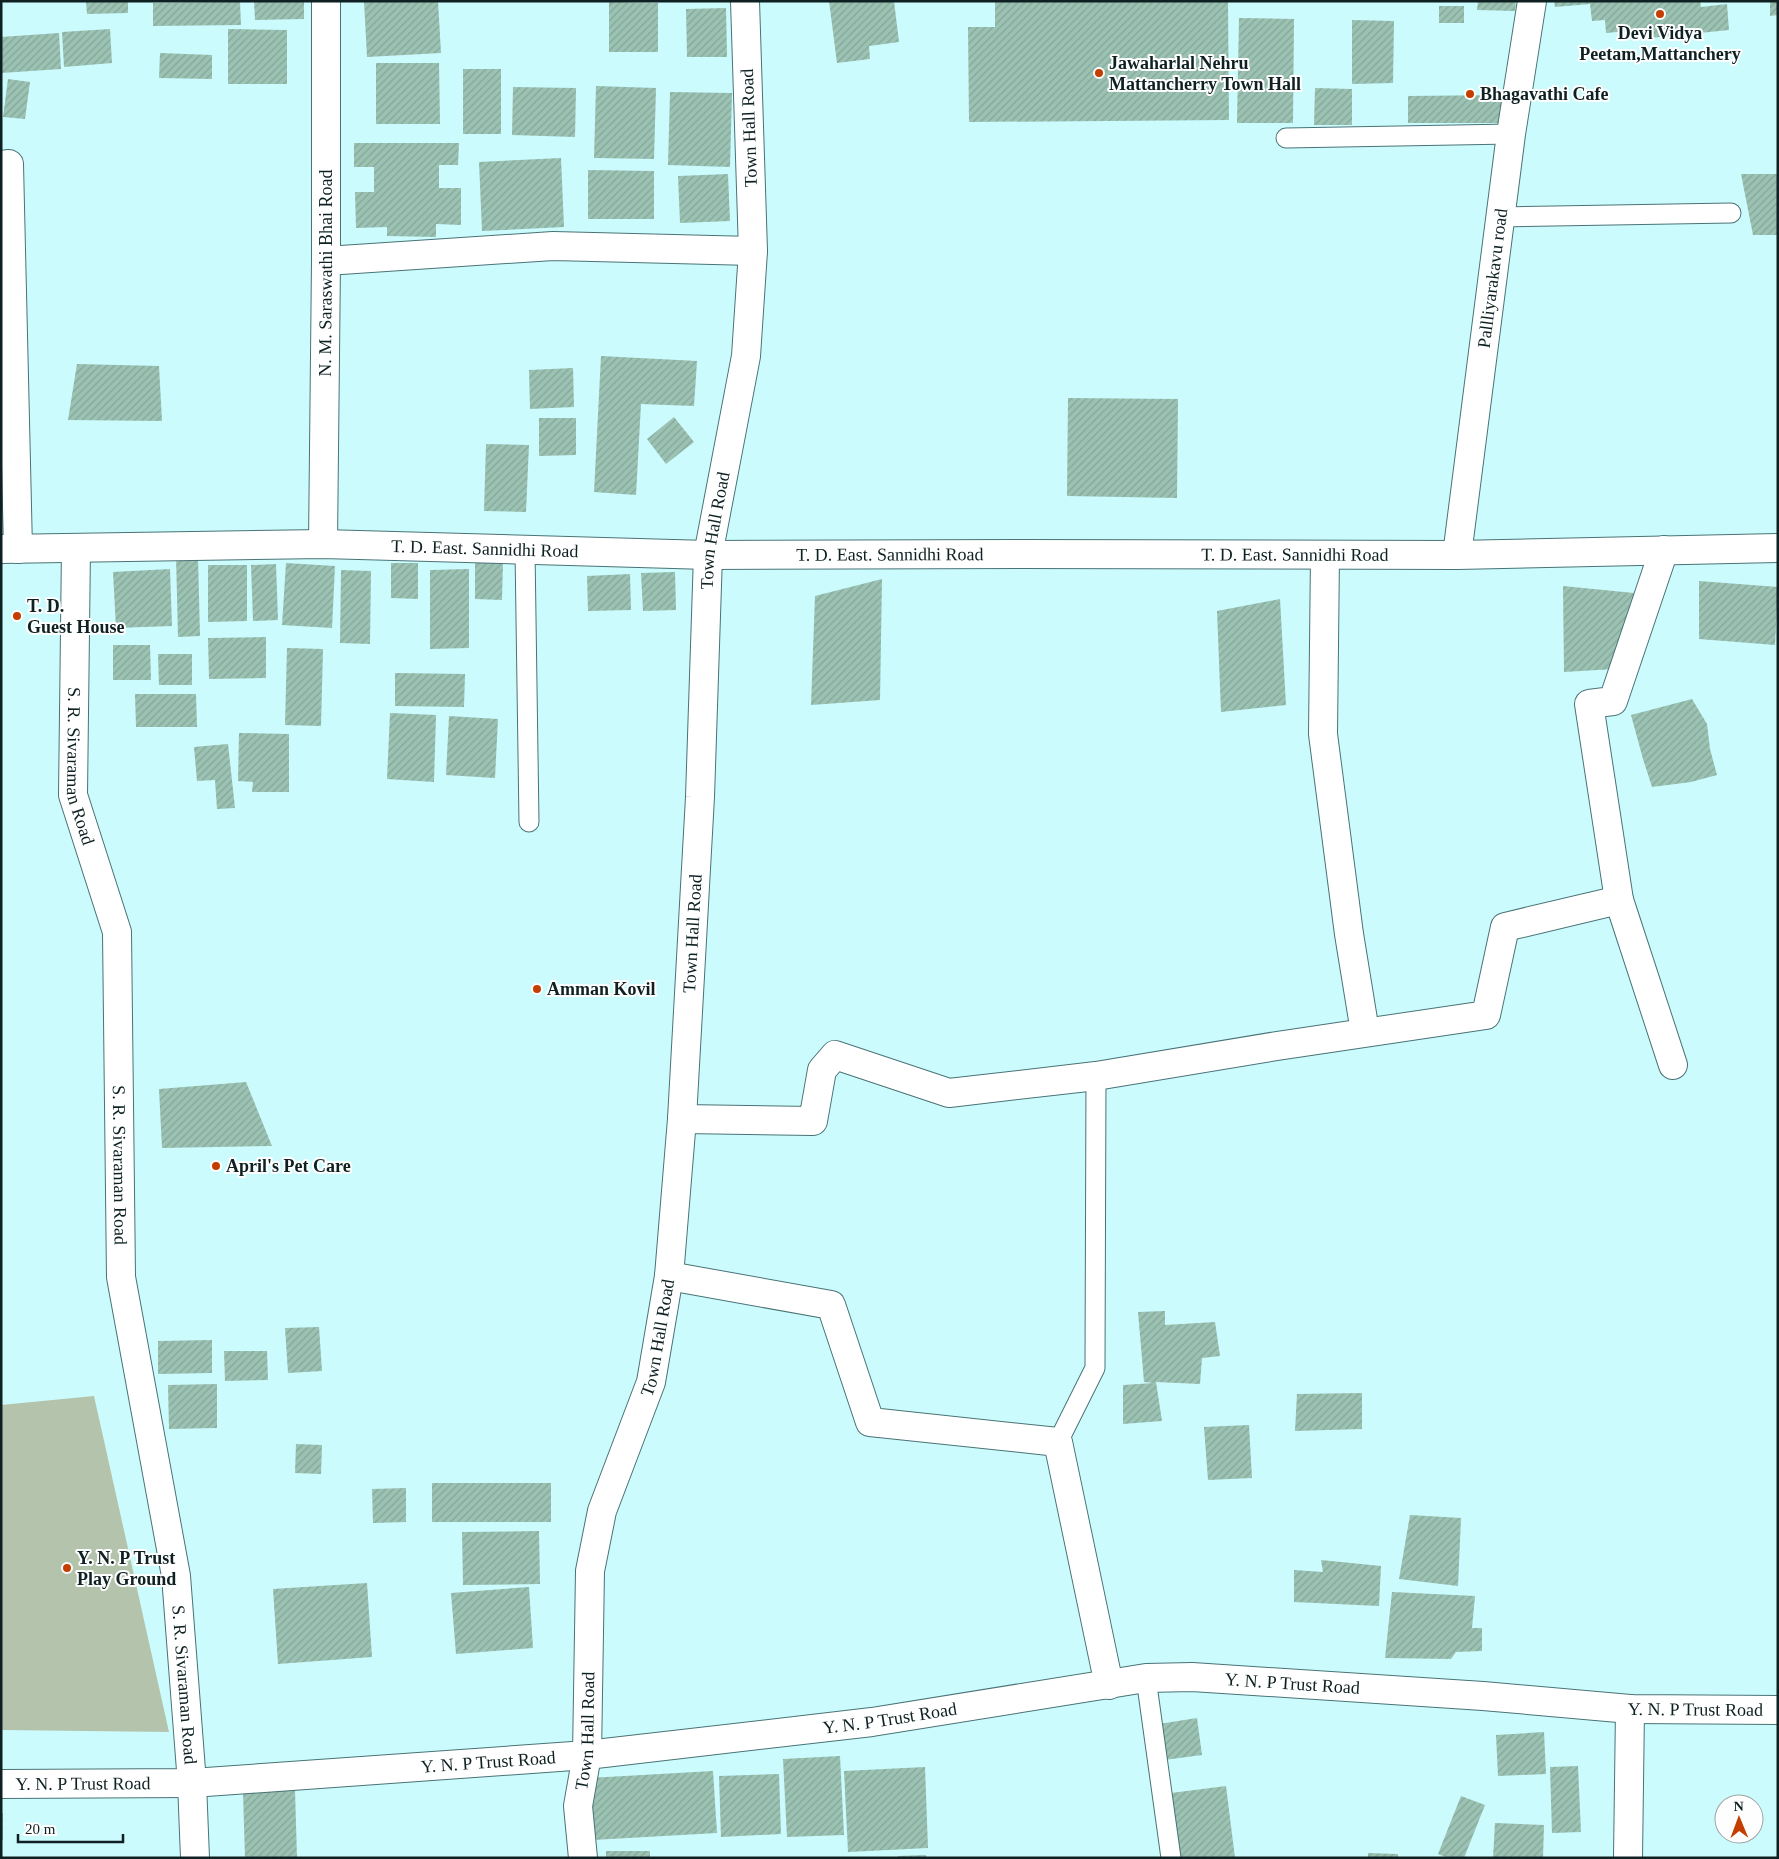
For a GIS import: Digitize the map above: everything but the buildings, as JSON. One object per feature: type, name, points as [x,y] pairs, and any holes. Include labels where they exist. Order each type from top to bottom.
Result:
[{"type":"street","name":"N. M. Saraswathi Bhai Road","points":[[324,544],[326,1]]},
{"type":"street","name":"Town Hall Road","points":[[583,1858],[578,1806],[587,1755],[590,1571],[602,1510],[651,1382],[669,1276],[682,1119],[700,797],[708,555],[746,356],[753,251],[746,1]]},
{"type":"street","name":"Pallliyarakavu road","points":[[1457,555],[1511,134],[1532,1]]},
{"type":"street","points":[[5,165],[10,549]]},
{"type":"street","points":[[326,261],[553,246],[753,251]]},
{"type":"street","name":"T. D. East. Sannidhi Road","points":[[10,549],[324,544],[708,555],[1457,555],[1778,548]]},
{"type":"street","name":"S. R. Sivaraman Road","points":[[76,548],[73,795],[117,932],[121,1277],[176,1576],[192,1783],[194,1858]]},
{"type":"street","points":[[1664,550],[1613,701],[1589,704],[1619,900],[1673,1066]]},
{"type":"street","points":[[1324,555],[1323,734],[1349,934],[1365,1032]]},
{"type":"street","points":[[682,1119],[813,1121],[822,1070],[835,1054],[949,1093],[1096,1076],[1365,1032],[1486,1015],[1505,927],[1619,900]]},
{"type":"street","points":[[669,1276],[831,1305],[870,1422],[1058,1442],[1109,1685]]},
{"type":"street","name":"Y. N. P Trust Road","points":[[1,1784],[192,1783],[587,1755],[872,1722],[1146,1678],[1192,1677],[1483,1696],[1630,1709],[1778,1710]]},
{"type":"street","points":[[1628,1858],[1630,1709]]},
{"type":"lane","points":[[1286,138],[1511,134]]},
{"type":"lane","points":[[1501,218],[1732,213]]},
{"type":"lane","points":[[525,550],[529,822]]},
{"type":"lane","points":[[1058,1442],[1095,1368],[1096,1076]]},
{"type":"lane","points":[[1146,1678],[1171,1858]]},
{"type":"green space","name":"Y. N. P Trust Play Ground","points":[[94,1396],[169,1732],[1,1730],[1,1405]]},
{"type":"place","name":"Devi Vidya Peetam,Mattanchery","points":[[1660,14]]},
{"type":"place","name":"Jawaharlal Nehru Mattancherry Town Hall","points":[[1099,73]]},
{"type":"place","name":"Bhagavathi Cafe","points":[[1470,94]]},
{"type":"place","name":"T. D. Guest House","points":[[17,616]]},
{"type":"place","name":"Amman Kovil","points":[[537,989]]},
{"type":"place","name":"April's Pet Care","points":[[216,1166]]},
{"type":"place","name":"Y. N. P Trust Play Ground","points":[[67,1568]]}]
